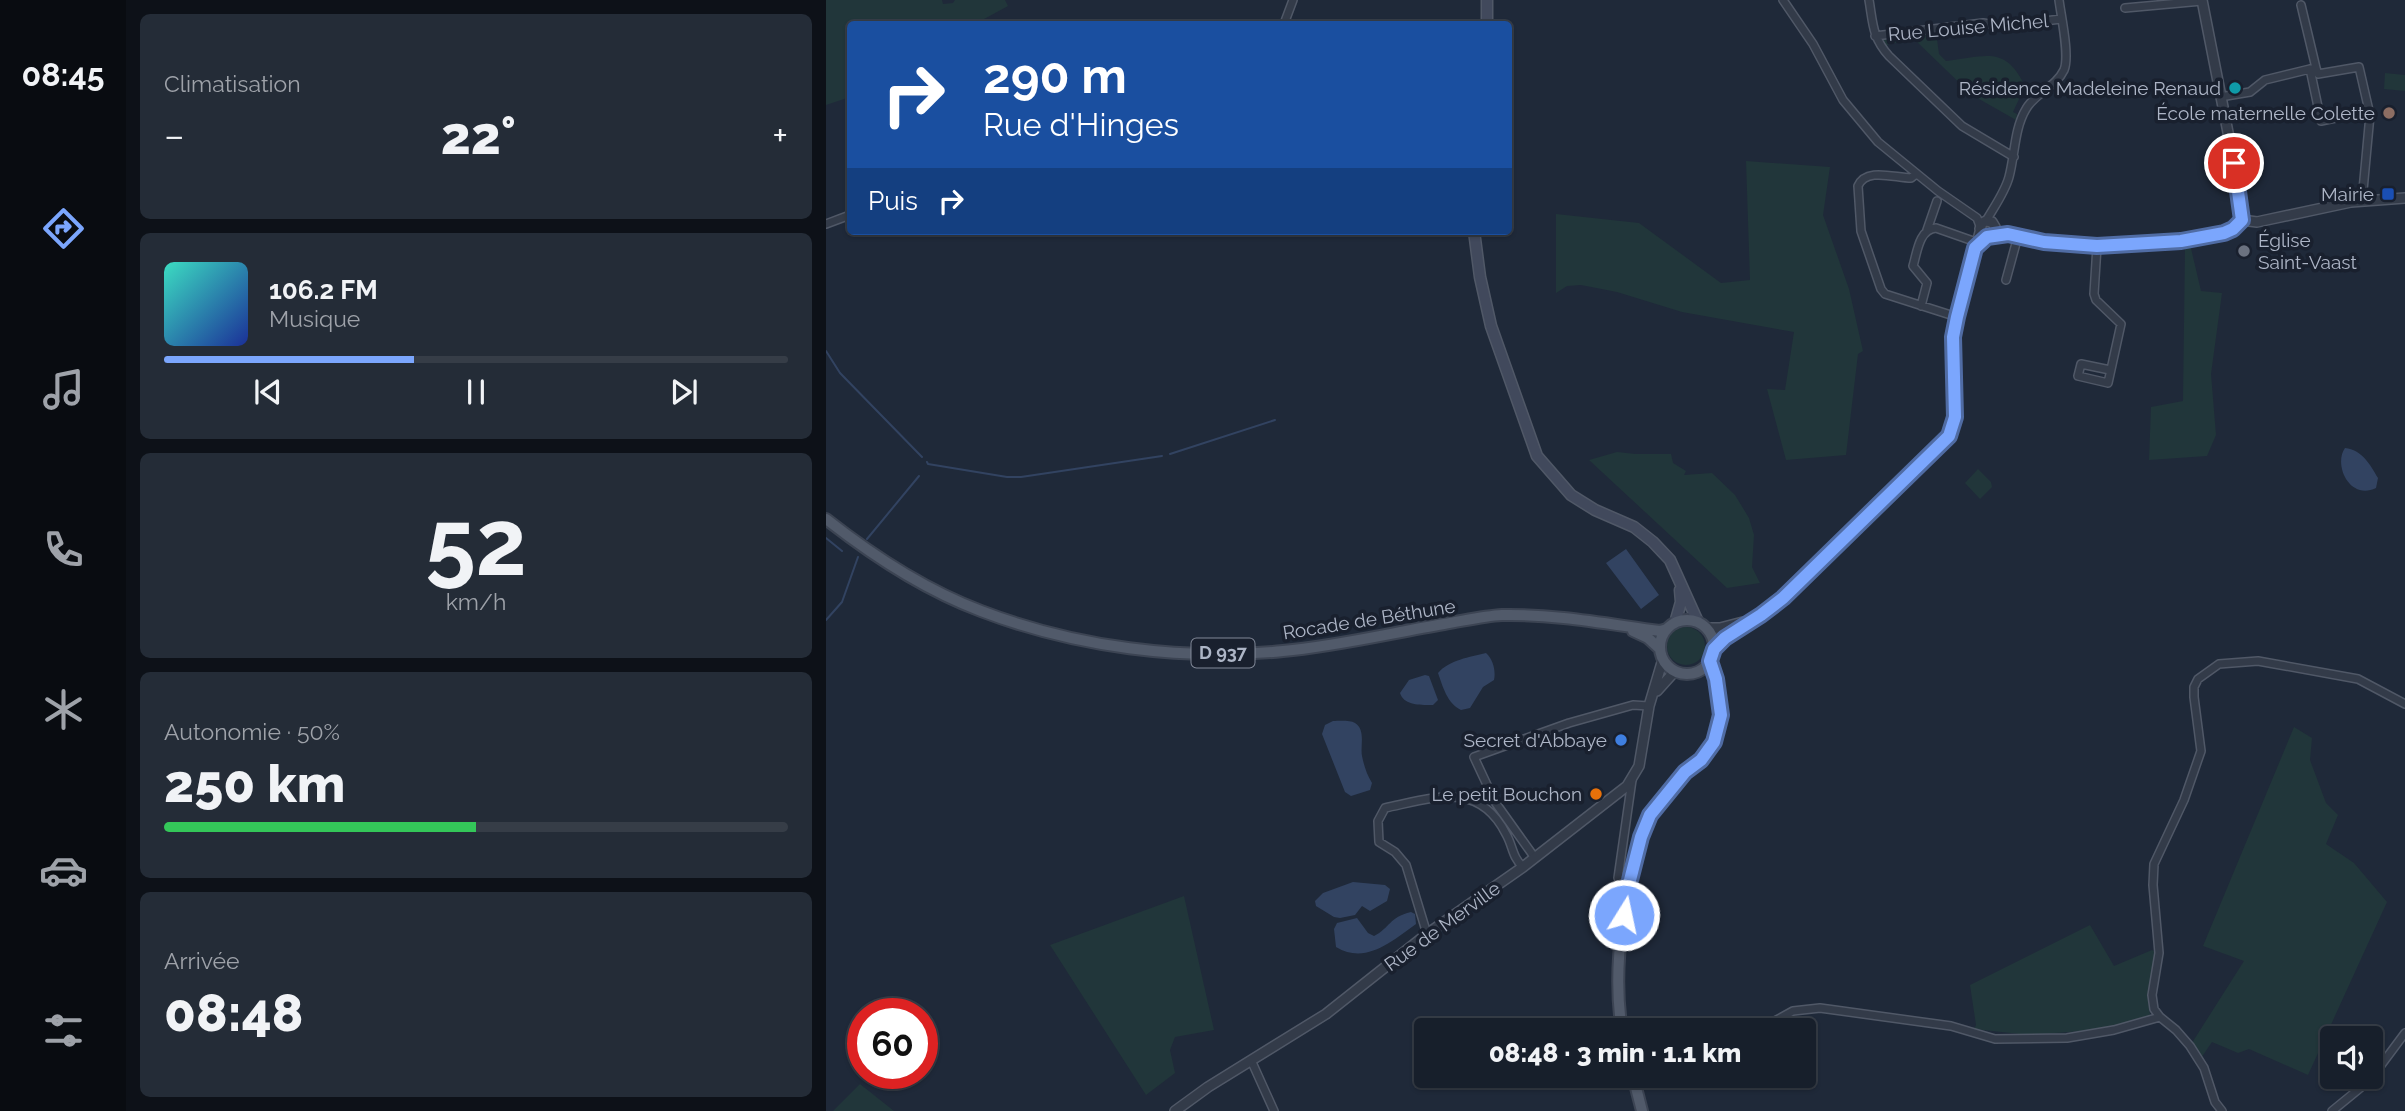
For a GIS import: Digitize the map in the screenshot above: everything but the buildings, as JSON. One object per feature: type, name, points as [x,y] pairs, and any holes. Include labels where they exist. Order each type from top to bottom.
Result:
[{"type":"main road","points":[[1487,0],[1487,21]]},
{"type":"main road","points":[[1474,235],[1479,277],[1490,326],[1537,457],[1572,495],[1595,510],[1634,527],[1653,542],[1670,561],[1678,575],[1702,625],[1711,635],[1714,649],[1710,661],[1696,672],[1675,671],[1661,654],[1663,635],[1671,626],[1681,602],[1678,575]]},
{"type":"main road","name":"Rocade de Béthune","points":[[826,520],[894,567],[938,592],[980,611],[1032,628],[1138,649],[1182,654],[1281,651],[1500,615],[1611,622],[1660,631],[1671,626]]},
{"type":"main road","points":[[1671,626],[1682,620],[1702,625]]},
{"type":"main road","name":"Rocade de Béthune","points":[[1611,622],[1638,633],[1661,654]]},
{"type":"main road","points":[[1621,1018],[1618,987],[1620,943],[1628,888],[1641,837],[1650,815],[1714,742],[1721,715],[1716,679],[1710,661]]},
{"type":"main road","points":[[1696,672],[1707,679],[1717,693]]},
{"type":"main road","points":[[1636,1088],[1642,1111]]},
{"type":"street","points":[[1287,21],[1293,0]]},
{"type":"street","points":[[1783,0],[1813,44],[1843,100],[1878,142],[1987,228],[2044,242],[2097,246],[2181,241],[2224,233],[2242,220]]},
{"type":"street","points":[[1869,0],[1875,36],[1878,44],[1889,56],[1962,126],[2014,157]]},
{"type":"street","points":[[1714,649],[1725,638],[1783,598],[1949,436],[1955,417],[1953,337],[1976,245],[1987,228],[2008,180],[2020,121],[2027,107],[2064,69],[2066,59],[2059,0]]},
{"type":"street","points":[[2125,8],[2202,0],[2234,163],[2242,220]]},
{"type":"street","points":[[2301,5],[2320,121],[2340,117]]},
{"type":"street","name":"Rue Louise Michel","points":[[1875,36],[1983,23],[2004,26],[2061,19]]},
{"type":"street","points":[[2313,69],[2318,74],[2360,67],[2370,115],[2362,201]]},
{"type":"street","points":[[2220,97],[2250,92],[2265,80],[2313,69]]},
{"type":"street","points":[[1916,174],[1911,178],[1867,176],[1860,180],[1858,186],[1861,232],[1885,294],[1957,317]]},
{"type":"street","points":[[2242,220],[2257,222],[2362,201],[2405,198]]},
{"type":"street","points":[[1921,306],[1927,283],[1913,266],[1937,201]]},
{"type":"street","points":[[826,224],[847,216]]},
{"type":"street","points":[[1927,230],[1936,228],[1976,245]]},
{"type":"street","points":[[2006,280],[2013,235]]},
{"type":"street","points":[[2097,246],[2094,295],[2121,324],[2110,370]]},
{"type":"street","points":[[1702,625],[1736,625],[1761,615]]},
{"type":"street","points":[[1628,888],[1618,878],[1633,779],[1643,750],[1661,654]]},
{"type":"street","points":[[2222,1111],[2214,1102],[2204,1068],[2190,1046],[2154,1009],[2152,995],[2159,953],[2153,885],[2154,864],[2184,800],[2201,751],[2194,687],[2198,679],[2219,664],[2258,660],[2358,679],[2405,704]]},
{"type":"street","points":[[1535,858],[1495,802],[1474,757],[1569,723],[1651,702],[1666,678],[1675,671]]},
{"type":"street","name":"Rue de Merville","points":[[1175,1111],[1208,1087],[1326,1014],[1427,934],[1535,858],[1633,779]]},
{"type":"street","points":[[1427,934],[1406,864],[1395,852],[1379,842],[1378,821],[1385,808],[1429,798],[1471,798],[1491,811],[1508,835],[1513,857],[1523,867]]},
{"type":"street","points":[[1780,1018],[1793,1011],[1820,1008],[1951,1026],[1995,1039],[2067,1038],[2114,1030],[2160,1017]]},
{"type":"street","points":[[2332,1111],[2370,1080],[2405,1034]]},
{"type":"street","points":[[1251,1060],[1274,1111]]},
{"type":"green space","points":[[826,0],[942,0],[943,4],[953,3],[955,0],[1005,0],[1008,6],[980,21],[847,21],[847,98],[826,105]]},
{"type":"green space","points":[[1936,31],[1933,39],[1937,39],[1939,54],[1946,61],[1985,56],[1995,57],[2012,66],[2027,90],[2020,97],[2013,112],[2017,114],[2016,120],[1972,95],[1915,40],[1885,47],[1881,40]]},
{"type":"green space","points":[[2385,73],[2405,75],[2405,91],[2384,89]]},
{"type":"green space","points":[[1746,161],[1830,167],[1823,215],[1849,289],[1863,351],[1858,354],[1846,455],[1786,460],[1767,389],[1785,390],[1794,332],[1682,312],[1617,292],[1581,285],[1567,286],[1556,293],[1556,214],[1639,223],[1721,283],[1750,280]]},
{"type":"green space","points":[[2190,244],[2201,291],[2222,293],[2211,374],[2216,435],[2207,456],[2149,460],[2151,407],[2183,401],[2185,246]]},
{"type":"green space","points":[[1617,452],[1671,454],[1673,463],[1686,471],[1684,475],[1712,473],[1735,495],[1749,518],[1754,535],[1752,567],[1760,583],[1727,588],[1589,460]]},
{"type":"green space","points":[[1978,469],[1991,482],[1992,487],[1980,499],[1965,483]]},
{"type":"green space","points":[[1686,627],[1700,632],[1705,646],[1700,660],[1686,665],[1672,660],[1667,646],[1672,632]]},
{"type":"green space","points":[[2294,727],[2312,738],[2310,760],[2326,803],[2338,815],[2326,844],[2354,863],[2387,902],[2330,1026],[2320,1026],[2320,1049],[2308,1075],[2249,1049],[2238,1053],[2212,1042],[2199,1061],[2190,1046],[2244,961],[2203,946]]},
{"type":"green space","points":[[1184,896],[1214,1030],[1175,1037],[1170,1050],[1175,1073],[1146,1095],[1050,945]]},
{"type":"green space","points":[[2090,925],[2114,966],[2152,950],[2155,952],[2148,1019],[2096,1030],[2029,1035],[1974,1029],[1976,1025],[1970,985]]},
{"type":"green space","points":[[855,1089],[866,1089],[894,1111],[833,1111]]},
{"type":"water","points":[[2345,448],[2361,455],[2369,463],[2378,478],[2376,488],[2358,490],[2346,479],[2341,463]]},
{"type":"water","points":[[1626,549],[1659,595],[1641,609],[1606,563]]},
{"type":"water","points":[[1486,653],[1493,665],[1494,680],[1483,687],[1470,708],[1461,710],[1449,699],[1438,673],[1454,662]]},
{"type":"water","points":[[1429,676],[1438,700],[1433,705],[1414,704],[1405,700],[1400,693],[1409,680]]},
{"type":"water","points":[[1333,721],[1353,722],[1358,726],[1362,738],[1363,760],[1372,783],[1370,790],[1351,796],[1345,792],[1322,734],[1325,725]]},
{"type":"water","points":[[1353,882],[1385,885],[1390,889],[1387,901],[1370,911],[1362,906],[1355,915],[1340,918],[1316,906],[1315,901],[1323,893]]},
{"type":"water","points":[[1411,912],[1415,914],[1416,924],[1378,949],[1358,953],[1336,947],[1334,929],[1337,923],[1357,918],[1368,933],[1374,936],[1398,917]]},
{"type":"waterway","points":[[826,351],[840,373],[922,457]]},
{"type":"waterway","points":[[1170,454],[1275,420]]},
{"type":"waterway","points":[[927,462],[1007,477],[1021,477],[1162,456]]},
{"type":"waterway","points":[[867,539],[919,476]]},
{"type":"waterway","points":[[826,538],[842,551]]},
{"type":"waterway","points":[[826,620],[842,602],[858,557]]},
{"type":"place","name":"Résidence Madeleine Renaud","points":[[2235,88]]},
{"type":"place","name":"École maternelle Colette","points":[[2389,113]]},
{"type":"place","name":"Mairie","points":[[2388,194]]},
{"type":"place","name":"Église Saint-Vaast","points":[[2244,251]]},
{"type":"place","name":"Secret d'Abbaye","points":[[1621,740]]},
{"type":"place","name":"Le petit Bouchon","points":[[1596,794]]},
{"type":"route","points":[[1624,915],[1641,837],[1650,815],[1714,742],[1721,715],[1716,679],[1710,661],[1714,649],[1725,638],[1783,598],[1949,436],[1955,417],[1953,337],[1975,248],[1987,237],[2008,234],[2044,242],[2097,246],[2181,241],[2224,233],[2242,220],[2234,163]]}]
